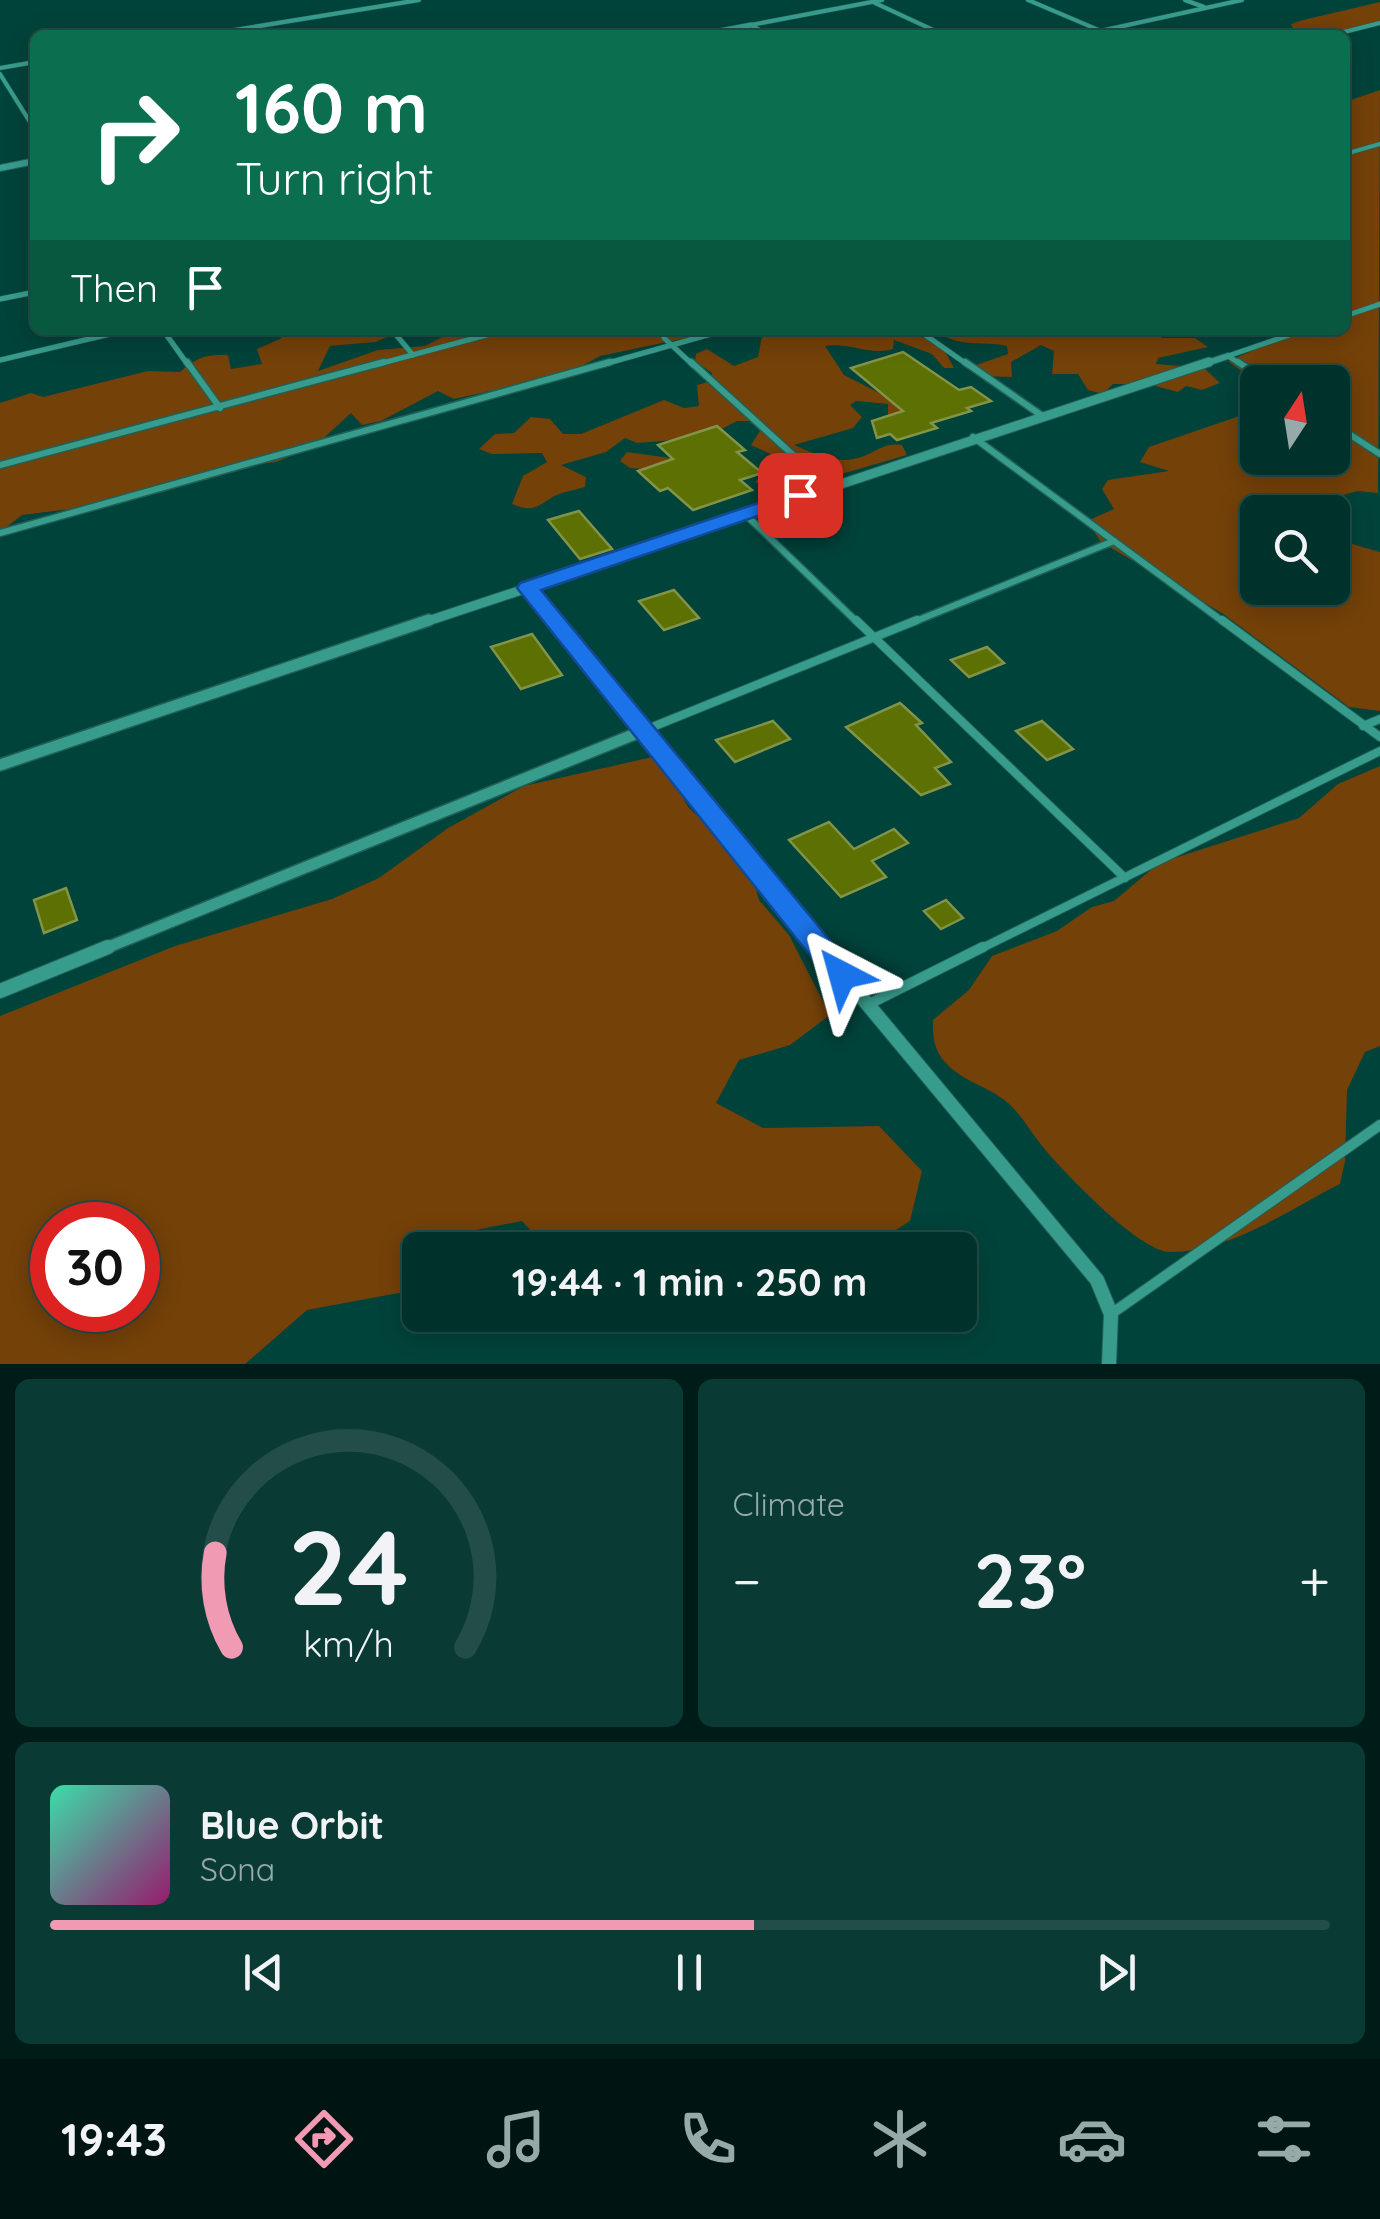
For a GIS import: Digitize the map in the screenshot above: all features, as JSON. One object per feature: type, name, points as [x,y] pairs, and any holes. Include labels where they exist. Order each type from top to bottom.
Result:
[{"type":"street","points":[[724,30],[751,25]]},
{"type":"street","points":[[0,168],[30,163]]},
{"type":"street","points":[[0,765],[973,437],[1228,356]]},
{"type":"street","points":[[527,588],[866,1005],[1097,1280],[1111,1314],[1109,1364]]},
{"type":"street","points":[[0,991],[645,730]]},
{"type":"lane","points":[[235,30],[419,0]]},
{"type":"lane","points":[[751,25],[882,0]]},
{"type":"lane","points":[[1028,0],[1099,30]]},
{"type":"lane","points":[[1185,0],[1206,8]]},
{"type":"lane","points":[[1106,30],[1242,0]]},
{"type":"lane","points":[[871,1],[933,30]]},
{"type":"lane","points":[[1350,30],[1380,23]]},
{"type":"lane","points":[[751,25],[760,30]]},
{"type":"lane","points":[[30,63],[0,71],[30,122]]},
{"type":"lane","points":[[1350,153],[1380,144]]},
{"type":"lane","points":[[0,300],[30,293]]},
{"type":"lane","points":[[1350,314],[1380,304]]},
{"type":"lane","points":[[0,360],[106,335]]},
{"type":"lane","points":[[167,335],[220,408]]},
{"type":"lane","points":[[396,335],[412,355]]},
{"type":"lane","points":[[0,465],[486,335]]},
{"type":"lane","points":[[665,335],[671,345],[828,486]]},
{"type":"lane","points":[[0,532],[707,335]]},
{"type":"lane","points":[[925,335],[1041,416]]},
{"type":"lane","points":[[1228,356],[1289,335]]},
{"type":"lane","points":[[1228,356],[1243,365]]},
{"type":"lane","points":[[1350,435],[1380,454]]},
{"type":"lane","points":[[973,437],[1380,737]]},
{"type":"lane","points":[[745,514],[1125,878]]},
{"type":"lane","points":[[645,730],[1114,541]]},
{"type":"lane","points":[[1363,726],[1380,719]]},
{"type":"lane","points":[[866,1005],[1380,752]]},
{"type":"lane","points":[[1111,1314],[1380,1126]]},
{"type":"shaded area","points":[[1380,2],[1380,21],[1343,30],[1294,30],[1291,24]]},
{"type":"shaded area","points":[[1380,90],[1378,493],[1240,495],[1240,605],[1350,605],[1350,543],[1380,552],[1380,711],[1349,707],[1222,613],[1101,542],[1087,521],[1114,509],[1102,489],[1108,480],[1169,471],[1140,462],[1149,447],[1240,416],[1240,475],[1350,475],[1350,365],[1240,365],[1240,370],[1228,361],[1290,335],[1350,335],[1350,100]]},
{"type":"shaded area","points":[[284,335],[392,335],[375,342],[330,346],[318,371],[378,350],[425,346],[446,335],[700,335],[600,356],[567,374],[454,399],[438,391],[381,421],[362,425],[351,413],[315,446],[276,462],[244,466],[111,504],[22,515],[0,532],[0,403],[31,393],[43,397],[148,371],[180,372],[196,360],[213,355],[228,355],[231,369],[262,364],[257,349]]},
{"type":"shaded area","points":[[916,335],[941,344],[954,368],[944,368],[932,354],[894,340],[893,349],[884,351],[825,346],[844,375],[901,404],[902,413],[888,416],[888,404],[856,401],[850,405],[862,417],[853,428],[794,445],[837,460],[855,459],[891,445],[902,445],[907,455],[831,477],[802,467],[769,488],[755,482],[777,457],[751,445],[761,429],[755,421],[737,421],[703,439],[695,473],[630,468],[620,461],[627,452],[677,459],[685,439],[637,443],[625,438],[606,452],[561,465],[586,477],[585,487],[529,508],[512,504],[523,476],[547,462],[542,453],[492,454],[479,449],[495,434],[514,433],[531,417],[550,419],[563,434],[581,434],[664,400],[684,408],[699,406],[697,385],[711,381],[712,373],[695,361],[696,354],[707,349],[734,366],[758,357],[762,336]]},
{"type":"shaded area","points":[[942,335],[1195,338],[1208,347],[1158,358],[1156,364],[1204,368],[1220,383],[1202,390],[1186,386],[1178,392],[1148,384],[1113,384],[1103,394],[1088,390],[1078,374],[1052,374],[1054,351],[1041,345],[1011,362],[1012,377],[981,376],[976,365],[1008,354],[1007,346],[957,341]]},
{"type":"shaded area","points":[[657,756],[689,808],[749,864],[759,900],[789,935],[830,1015],[790,1045],[739,1060],[716,1103],[763,1128],[879,1126],[922,1171],[910,1221],[893,1232],[532,1232],[522,1221],[465,1232],[402,1232],[402,1292],[307,1310],[245,1364],[0,1364],[0,1016],[175,946],[332,899],[379,878],[448,828],[524,786]]},
{"type":"shaded area","points":[[1380,766],[1380,1046],[1365,1052],[1347,1090],[1345,1161],[1340,1184],[1215,1245],[1170,1252],[1157,1249],[1087,1194],[1006,1102],[945,1062],[934,1042],[933,1020],[969,990],[992,956],[1057,931],[1092,907],[1114,901],[1159,863],[1299,818],[1338,784]]},
{"type":"building","points":[[903,352],[959,390],[971,387],[991,401],[931,423],[937,428],[897,440],[890,434],[877,438],[872,421],[903,411],[851,368]]},
{"type":"building","points":[[717,426],[745,450],[737,452],[762,473],[740,480],[752,490],[693,510],[668,488],[660,491],[638,471],[673,459],[658,445]]},
{"type":"building","points":[[579,511],[612,549],[580,559],[548,520]]},
{"type":"building","points":[[674,590],[699,618],[664,630],[639,601]]},
{"type":"building","points":[[532,634],[562,675],[521,689],[491,647]]},
{"type":"building","points":[[987,647],[1004,663],[969,677],[951,660]]},
{"type":"building","points":[[900,703],[922,723],[916,725],[951,762],[935,768],[950,784],[921,795],[846,727]]},
{"type":"building","points":[[773,721],[790,739],[735,762],[716,740]]},
{"type":"building","points":[[1042,721],[1073,749],[1047,760],[1016,731]]},
{"type":"building","points":[[829,822],[854,849],[894,829],[908,843],[872,861],[886,877],[841,897],[789,840]]},
{"type":"building","points":[[66,888],[77,920],[44,933],[34,900]]},
{"type":"building","points":[[946,900],[963,918],[941,929],[924,911]]},
{"type":"route","points":[[800,495],[527,588],[842,975]]}]
